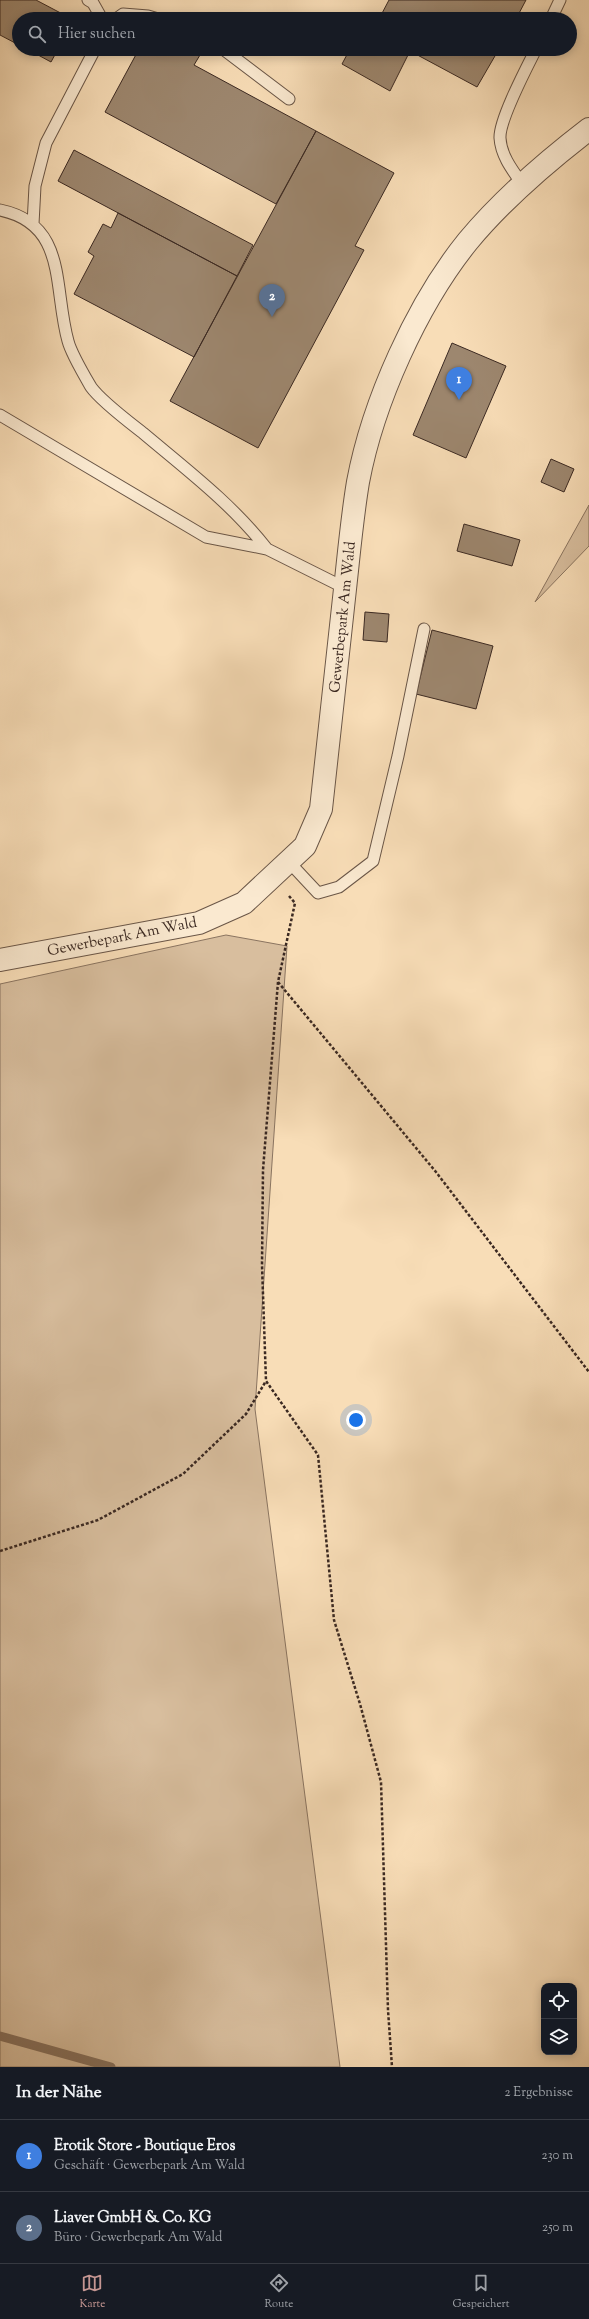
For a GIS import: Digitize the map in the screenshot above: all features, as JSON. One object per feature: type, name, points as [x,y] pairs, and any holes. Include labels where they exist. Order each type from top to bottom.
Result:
[{"type":"street","name":"Gewerbepark Am Wald","points":[[0,960],[198,923],[244,903],[274,877],[305,846],[321,809],[358,482],[369,437],[383,395],[404,343],[447,272],[468,241],[502,204],[589,129]]},
{"type":"lane","points":[[88,0],[94,3],[98,12]]},
{"type":"lane","points":[[554,12],[560,0]]},
{"type":"lane","points":[[33,224],[35,186],[46,144],[91,56]]},
{"type":"lane","points":[[232,56],[289,99]]},
{"type":"lane","points":[[523,185],[508,163],[500,138],[513,99],[533,56]]},
{"type":"lane","points":[[0,210],[13,213],[33,224],[48,242],[68,342],[92,388],[217,496],[246,523],[267,549]]},
{"type":"lane","points":[[0,415],[206,537],[267,549],[345,588]]},
{"type":"lane","points":[[289,862],[318,893],[339,887],[373,861],[398,756],[424,629]]},
{"type":"path","points":[[0,1551],[98,1520],[183,1474],[246,1414],[266,1381],[262,1265],[263,1170],[278,982],[294,902],[274,877]]},
{"type":"path","points":[[278,982],[436,1172],[589,1372]]},
{"type":"path","points":[[266,1381],[318,1454],[334,1620],[360,1704],[381,1782],[388,2010],[392,2067]]},
{"type":"shaded area","points":[[589,505],[589,546],[535,602]]},
{"type":"shaded area","points":[[226,935],[287,946],[255,1409],[340,2067],[0,2067],[0,984]]},
{"type":"building","points":[[0,0],[36,0],[59,12],[12,12],[12,41],[0,35]]},
{"type":"building","points":[[389,0],[526,0],[520,12],[383,12]]},
{"type":"building","points":[[40,56],[54,56],[51,62]]},
{"type":"building","points":[[135,56],[199,56],[194,65],[316,131],[276,204],[105,112]]},
{"type":"building","points":[[346,56],[408,56],[390,91],[342,64]]},
{"type":"building","points":[[419,56],[495,56],[477,87]]},
{"type":"building","points":[[316,131],[394,173],[355,246],[364,250],[258,448],[170,401]]},
{"type":"building","points":[[74,150],[253,245],[237,276],[58,181]]},
{"type":"building","points":[[118,213],[237,276],[194,357],[74,294],[94,256],[88,252],[103,224],[111,228]]},
{"type":"building","points":[[452,343],[506,366],[466,458],[413,435]]},
{"type":"building","points":[[551,459],[574,469],[564,492],[541,482]]},
{"type":"building","points":[[464,524],[520,540],[512,566],[457,551]]},
{"type":"building","points":[[365,612],[389,614],[387,642],[363,640]]},
{"type":"building","points":[[432,630],[493,646],[476,709],[416,694]]},
{"type":"waterway","points":[[0,2036],[111,2067]]},
{"type":"place","name":"Liaver GmbH & Co. KG","points":[[272,317]]},
{"type":"place","name":"Erotik Store - Boutique Eros","points":[[459,400]]}]
